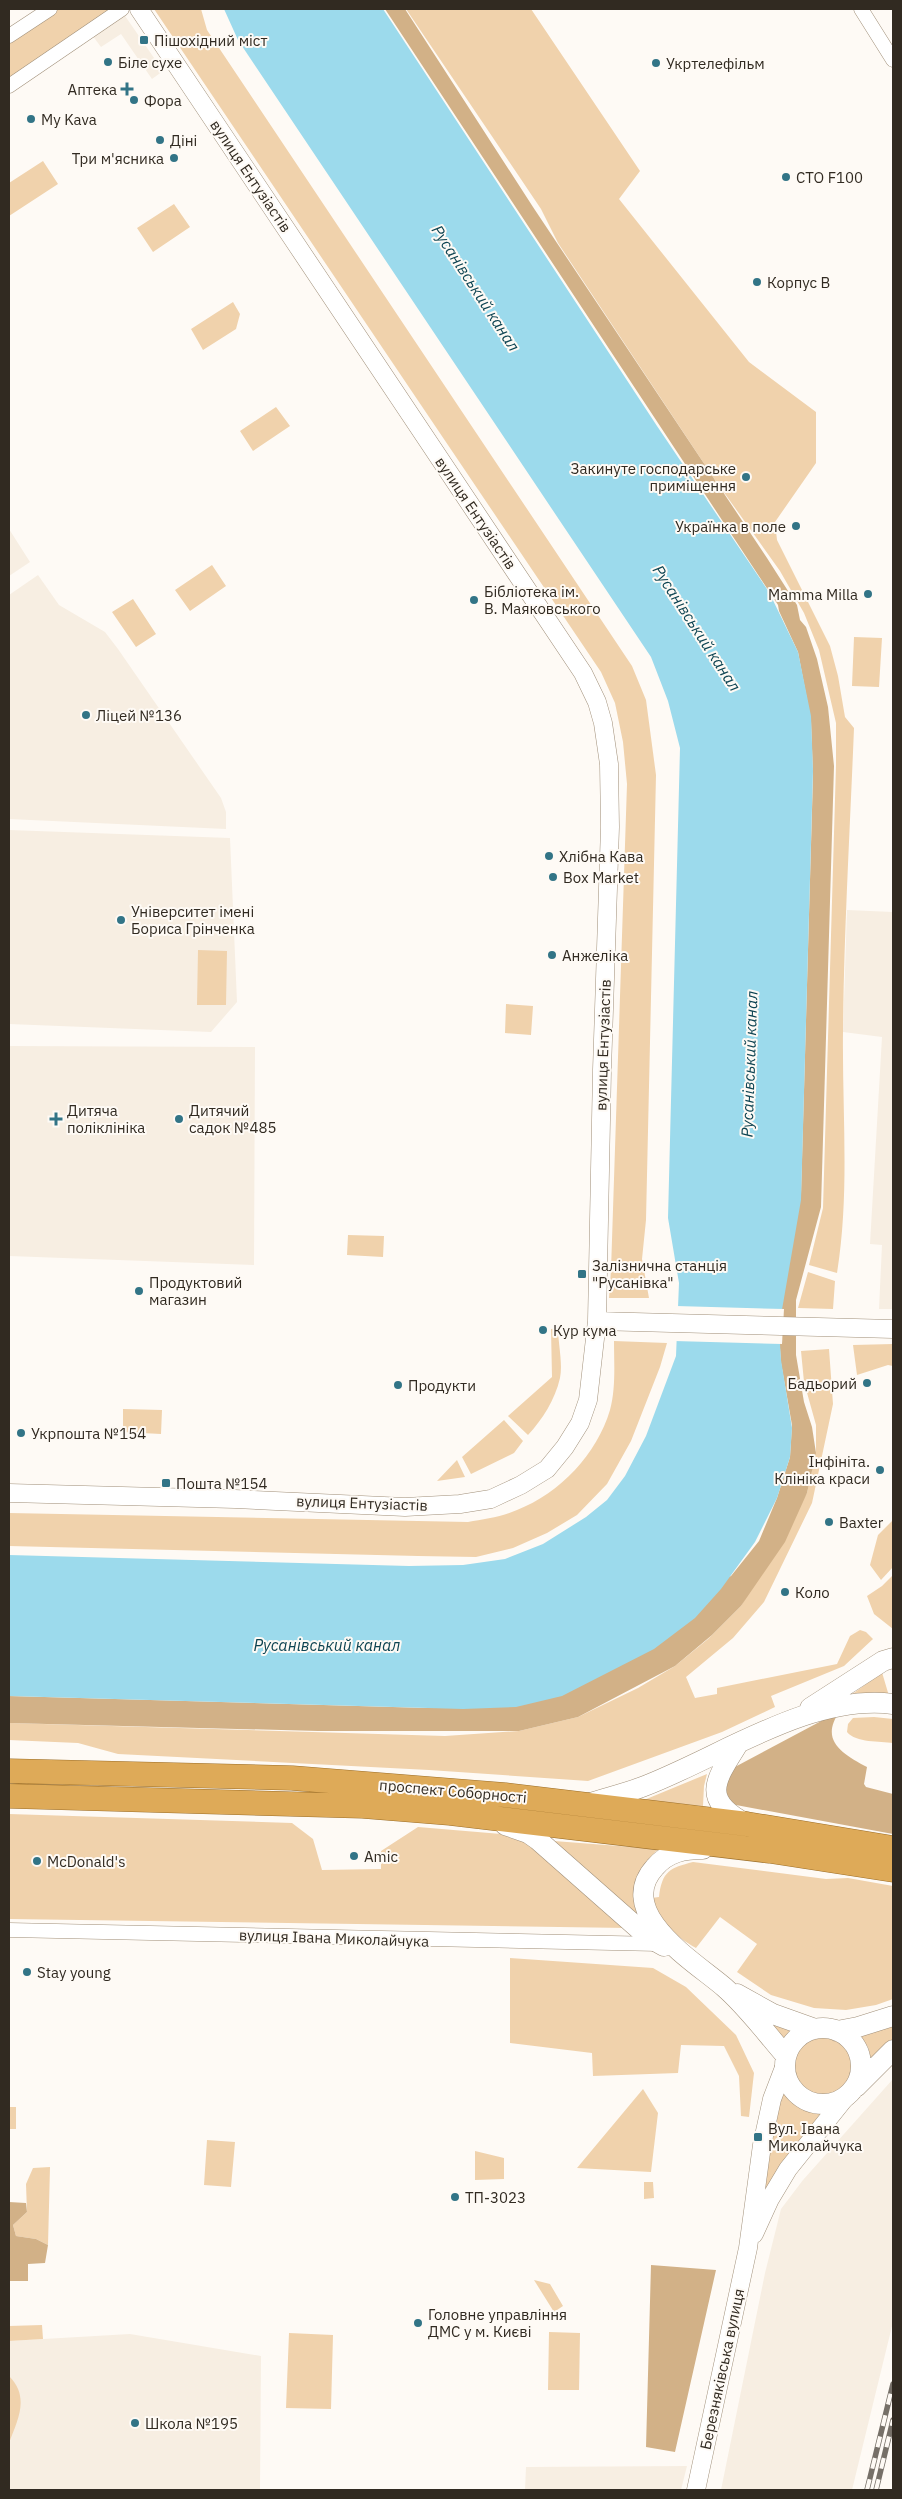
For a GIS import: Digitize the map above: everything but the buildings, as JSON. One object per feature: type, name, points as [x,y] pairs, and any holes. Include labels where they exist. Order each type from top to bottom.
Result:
[{"type":"highway","name":"проспект Соборності","points":[[9,1771],[292,1778],[505,1795],[747,1824],[893,1848]]},
{"type":"highway","name":"проспект Соборності","points":[[9,1796],[363,1806],[475,1816],[770,1851],[893,1870]]},
{"type":"main road","points":[[788,1722],[883,1660],[893,1658]]},
{"type":"main road","points":[[586,1804],[642,1787],[788,1722],[848,1703],[893,1704]]},
{"type":"main road","points":[[738,1744],[719,1778],[716,1787],[717,1801],[731,1816],[747,1824]]},
{"type":"main road","name":"вулиця Івана Миколайчука","points":[[475,1816],[533,1837],[562,1860],[648,1937],[681,1954]]},
{"type":"main road","name":"вулиця Івана Миколайчука","points":[[770,1851],[691,1849],[670,1854],[651,1870],[645,1892],[648,1915],[656,1928],[681,1954],[725,1988],[773,2014],[815,2029]]},
{"type":"main road","name":"вулиця Івана Миколайчука","points":[[725,1988],[785,2060]]},
{"type":"main road","points":[[893,2016],[858,2027],[837,2031],[815,2029],[797,2038],[785,2060],[786,2078],[792,2089],[802,2098],[814,2103],[828,2104],[850,2093],[893,2050]]},
{"type":"main road","points":[[837,2031],[848,2037],[856,2047],[860,2059],[861,2071],[857,2083],[850,2093]]},
{"type":"street","points":[[9,36],[50,9]]},
{"type":"street","points":[[9,86],[122,9]]},
{"type":"street","name":"вулиця Ентузіастів","points":[[9,1493],[235,1498],[405,1507],[460,1504],[491,1499],[521,1486],[546,1468],[566,1447],[580,1424],[588,1400],[597,1321],[601,1107],[610,827],[609,764],[603,723],[597,702],[583,673],[139,9]]},
{"type":"street","points":[[861,9],[893,60]]},
{"type":"street","points":[[597,1321],[893,1329]]},
{"type":"street","name":"вулиця Івана Миколайчука","points":[[9,1930],[283,1935],[400,1941],[660,1944]]},
{"type":"street","name":"Березняківська вулиця","points":[[696,2490],[748,2248],[762,2145],[772,2099],[785,2060]]},
{"type":"street","name":"Березняківська вулиця","points":[[748,2248],[770,2199],[788,2169],[850,2093]]},
{"type":"shaded area","points":[[50,9],[122,9],[9,86],[9,36]]},
{"type":"shaded area","points":[[154,9],[201,9],[207,30],[632,666],[646,700],[656,775],[646,1220],[642,1259],[649,1298],[609,1298],[627,784],[623,742],[615,703],[601,672]]},
{"type":"shaded area","points":[[385,9],[405,9],[533,207],[797,605],[800,620],[806,627],[817,659],[828,707],[834,766],[821,1207],[796,1300],[796,1355],[804,1402],[812,1427],[816,1453],[807,1493],[785,1542],[741,1606],[712,1635],[675,1666],[578,1717],[519,1731],[318,1731],[9,1723],[9,1696],[427,1708],[731,1576],[759,1541],[777,1498],[790,1457],[792,1425],[781,1363],[779,1333],[782,1300],[801,1195],[813,775],[811,721],[798,652],[778,605]]},
{"type":"shaded area","points":[[406,9],[531,9],[640,171],[619,199],[749,362],[816,412],[816,463],[775,522],[777,540],[830,646],[838,676],[845,717],[854,728],[844,993],[845,1152],[841,1243],[837,1273],[809,1265],[823,1208],[836,765],[836,723],[819,650],[804,613],[780,571],[713,477],[558,243],[541,209]]},
{"type":"shaded area","points":[[121,10],[163,71],[152,79],[121,34],[101,47],[89,31]]},
{"type":"shaded area","points":[[43,161],[58,184],[9,216],[9,183]]},
{"type":"shaded area","points":[[174,204],[190,227],[153,252],[137,228]]},
{"type":"shaded area","points":[[233,302],[240,314],[236,329],[203,350],[191,329]]},
{"type":"shaded area","points":[[276,407],[290,426],[253,451],[240,431]]},
{"type":"shaded area","points":[[9,529],[30,562],[9,576]]},
{"type":"shaded area","points":[[212,565],[226,586],[190,611],[175,590]]},
{"type":"shaded area","name":"Ліцей №136","points":[[38,575],[59,605],[105,632],[118,649],[221,798],[226,812],[226,829],[9,819],[9,595]]},
{"type":"shaded area","points":[[133,599],[156,634],[136,647],[112,612]]},
{"type":"shaded area","points":[[854,637],[882,638],[879,687],[852,686]]},
{"type":"shaded area","name":"Університет імені Бориса Грінченка","points":[[9,830],[230,838],[237,1002],[211,1032],[9,1024]]},
{"type":"shaded area","points":[[847,910],[893,912],[893,1309],[879,1309],[882,1245],[870,1244],[882,1037],[843,1032]]},
{"type":"shaded area","points":[[198,950],[227,951],[226,1005],[197,1005]]},
{"type":"shaded area","points":[[506,1004],[533,1006],[531,1035],[505,1033]]},
{"type":"shaded area","name":"Дитячий садок №485","points":[[9,1046],[255,1047],[254,1265],[9,1256]]},
{"type":"shaded area","points":[[348,1235],[384,1236],[383,1257],[347,1255]]},
{"type":"shaded area","points":[[808,1272],[835,1281],[833,1309],[798,1308]]},
{"type":"shaded area","points":[[558,1328],[561,1366],[558,1386],[547,1409],[528,1435],[508,1416],[552,1377],[551,1329]]},
{"type":"shaded area","points":[[614,1341],[667,1343],[660,1367],[631,1441],[607,1484],[577,1515],[547,1533],[513,1548],[476,1557],[9,1546],[9,1513],[468,1522],[492,1518],[511,1512],[533,1503],[562,1482],[575,1470],[596,1442],[612,1402]]},
{"type":"shaded area","points":[[893,1344],[893,1366],[888,1365],[857,1375],[853,1345]]},
{"type":"shaded area","points":[[829,1349],[833,1404],[812,1503],[764,1602],[733,1638],[686,1677],[695,1698],[717,1694],[717,1688],[837,1664],[850,1636],[860,1630],[866,1632],[873,1639],[844,1666],[771,1696],[775,1707],[722,1732],[588,1781],[429,1770],[118,1754],[78,1743],[9,1740],[9,1723],[445,1736],[519,1731],[578,1717],[638,1688],[675,1666],[708,1639],[741,1606],[807,1493],[816,1451],[816,1425],[804,1382],[801,1351]]},
{"type":"shaded area","points":[[123,1409],[162,1410],[161,1434],[123,1432]]},
{"type":"shaded area","points":[[504,1420],[523,1441],[514,1453],[471,1474],[462,1457]]},
{"type":"shaded area","points":[[457,1460],[465,1477],[437,1481]]},
{"type":"shaded area","points":[[893,1520],[893,1567],[881,1580],[870,1565],[878,1535]]},
{"type":"shaded area","points":[[893,1575],[893,1629],[874,1614],[867,1596],[882,1586]]},
{"type":"shaded area","points":[[881,1669],[889,1696],[851,1695],[873,1679]]},
{"type":"shaded area","points":[[840,1711],[834,1721],[832,1730],[836,1745],[849,1757],[867,1767],[864,1784],[866,1787],[893,1794],[893,1834],[736,1805],[725,1799],[723,1781],[733,1768]]},
{"type":"shaded area","points":[[874,1717],[893,1719],[893,1743],[862,1740],[851,1736],[847,1732],[848,1724],[853,1718]]},
{"type":"shaded area","points":[[707,1774],[703,1806],[644,1800]]},
{"type":"shaded area","points":[[9,1814],[292,1823],[313,1839],[322,1870],[381,1869],[381,1851],[418,1827],[513,1835],[557,1862],[628,1928],[9,1919]]},
{"type":"shaded area","points":[[554,1841],[658,1849],[649,1859],[640,1876],[639,1892],[643,1924]]},
{"type":"shaded area","points":[[693,1862],[826,1879],[848,1878],[893,1886],[893,1999],[876,2005],[846,2010],[814,2008],[771,1995],[737,1972],[757,1944],[720,1917],[696,1948],[689,1944],[663,1920],[651,1898],[659,1897],[662,1881],[668,1872],[678,1866]]},
{"type":"shaded area","points":[[510,1958],[653,1968],[686,1987],[736,2035],[754,2073],[749,2117],[741,2116],[739,2076],[724,2046],[681,2045],[678,2073],[593,2076],[592,2053],[510,2043]]},
{"type":"shaded area","points":[[755,2011],[796,2029],[786,2038],[782,2047]]},
{"type":"shaded area","points":[[893,2024],[893,2042],[872,2064],[868,2047],[857,2032]]},
{"type":"shaded area","points":[[823,2037],[839,2042],[844,2046],[848,2051],[853,2067],[848,2083],[844,2088],[839,2092],[823,2097],[807,2092],[802,2088],[798,2083],[793,2067],[798,2051],[802,2046],[807,2042]]},
{"type":"shaded area","points":[[893,2079],[893,2322],[852,2490],[721,2490],[765,2273],[781,2209],[803,2180]]},
{"type":"shaded area","points":[[783,2088],[802,2107],[820,2113],[828,2113],[759,2210]]},
{"type":"shaded area","points":[[643,2089],[658,2113],[651,2172],[577,2168]]},
{"type":"shaded area","points":[[9,2107],[16,2107],[16,2129],[9,2129]]},
{"type":"shaded area","points":[[207,2140],[235,2142],[231,2187],[204,2185]]},
{"type":"shaded area","points":[[475,2151],[504,2158],[504,2179],[475,2180]]},
{"type":"shaded area","points":[[50,2167],[48,2245],[36,2239],[16,2236],[13,2225],[27,2212],[26,2184],[33,2168]]},
{"type":"shaded area","points":[[644,2182],[653,2182],[654,2198],[644,2199]]},
{"type":"shaded area","points":[[9,2202],[26,2203],[27,2212],[13,2225],[16,2236],[36,2239],[48,2245],[45,2263],[28,2264],[28,2281],[9,2281]]},
{"type":"shaded area","points":[[651,2265],[716,2270],[675,2452],[646,2447]]},
{"type":"shaded area","points":[[534,2280],[550,2284],[563,2306],[554,2312]]},
{"type":"shaded area","points":[[42,2325],[43,2339],[9,2341],[9,2326]]},
{"type":"shaded area","points":[[549,2332],[580,2333],[579,2390],[548,2390]]},
{"type":"shaded area","points":[[289,2333],[333,2335],[331,2409],[286,2408]]},
{"type":"shaded area","name":"Школа №195","points":[[130,2334],[261,2356],[260,2490],[9,2490],[9,2341]]},
{"type":"shaded area","points":[[9,2376],[19,2392],[21,2400],[18,2417],[9,2443]]},
{"type":"shaded area","points":[[687,2466],[681,2490],[525,2490],[526,2467]]},
{"type":"water","name":"Русанівський канал","points":[[224,9],[383,9],[657,426],[769,592],[798,652],[811,716],[813,771],[801,1200],[779,1327],[781,1360],[792,1428],[790,1457],[777,1498],[755,1542],[721,1589],[695,1618],[654,1649],[562,1696],[516,1707],[463,1709],[9,1696],[9,1555],[409,1566],[463,1565],[505,1559],[543,1544],[586,1517],[607,1500],[625,1476],[646,1436],[676,1356],[679,1283],[668,1218],[680,748],[668,701],[651,657],[238,40]]},
{"type":"pier","points":[[676,1306],[784,1309],[782,1344],[674,1341]]},
{"type":"railway","points":[[867,2490],[893,2384]]},
{"type":"railway","points":[[876,2490],[893,2420]]},
{"type":"place","name":"Пішохідний міст","points":[[144,40]]},
{"type":"place","name":"Біле сухе","points":[[108,62]]},
{"type":"place","name":"Укртелефільм","points":[[656,63]]},
{"type":"place","name":"Аптека","points":[[127,89]]},
{"type":"place","name":"Фора","points":[[134,100]]},
{"type":"place","name":"My Kava","points":[[31,119]]},
{"type":"place","name":"Діні","points":[[160,140]]},
{"type":"place","name":"Три м'ясника","points":[[174,158]]},
{"type":"place","name":"СТО F100","points":[[786,177]]},
{"type":"place","name":"Корпус В","points":[[757,282]]},
{"type":"place","name":"Закинуте господарське приміщення","points":[[746,477]]},
{"type":"place","name":"Українка в поле","points":[[796,526]]},
{"type":"place","name":"Mamma Milla","points":[[868,594]]},
{"type":"place","name":"Бібліотека ім. В. Маяковського","points":[[474,600]]},
{"type":"place","name":"Ліцей №136","points":[[86,715]]},
{"type":"place","name":"Хлібна Кава","points":[[549,856]]},
{"type":"place","name":"Box Market","points":[[553,877]]},
{"type":"place","name":"Університет імені Бориса Грінченка","points":[[121,920]]},
{"type":"place","name":"Анжеліка","points":[[552,955]]},
{"type":"place","name":"Дитяча поліклініка","points":[[56,1119]]},
{"type":"place","name":"Дитячий садок №485","points":[[179,1119]]},
{"type":"place","name":"Залізнична станція \"Русанівка\"","points":[[582,1274]]},
{"type":"place","name":"Продуктовий магазин","points":[[139,1291]]},
{"type":"place","name":"Кур кума","points":[[543,1330]]},
{"type":"place","name":"Бадьорий","points":[[867,1383]]},
{"type":"place","name":"Продукти","points":[[398,1385]]},
{"type":"place","name":"Укрпошта №154","points":[[21,1433]]},
{"type":"place","name":"Інфініта. Клініка краси","points":[[880,1470]]},
{"type":"place","name":"Пошта №154","points":[[166,1483]]},
{"type":"place","name":"Baxter","points":[[829,1522]]},
{"type":"place","name":"Коло","points":[[785,1592]]},
{"type":"place","name":"Amic","points":[[354,1856]]},
{"type":"place","name":"McDonald's","points":[[37,1861]]},
{"type":"place","name":"Stay young","points":[[27,1972]]},
{"type":"place","name":"Вул. Івана Миколайчука","points":[[758,2137]]},
{"type":"place","name":"ТП-3023","points":[[455,2197]]},
{"type":"place","name":"Головне управління ДМС у м. Києві","points":[[418,2323]]},
{"type":"place","name":"Школа №195","points":[[135,2423]]}]
